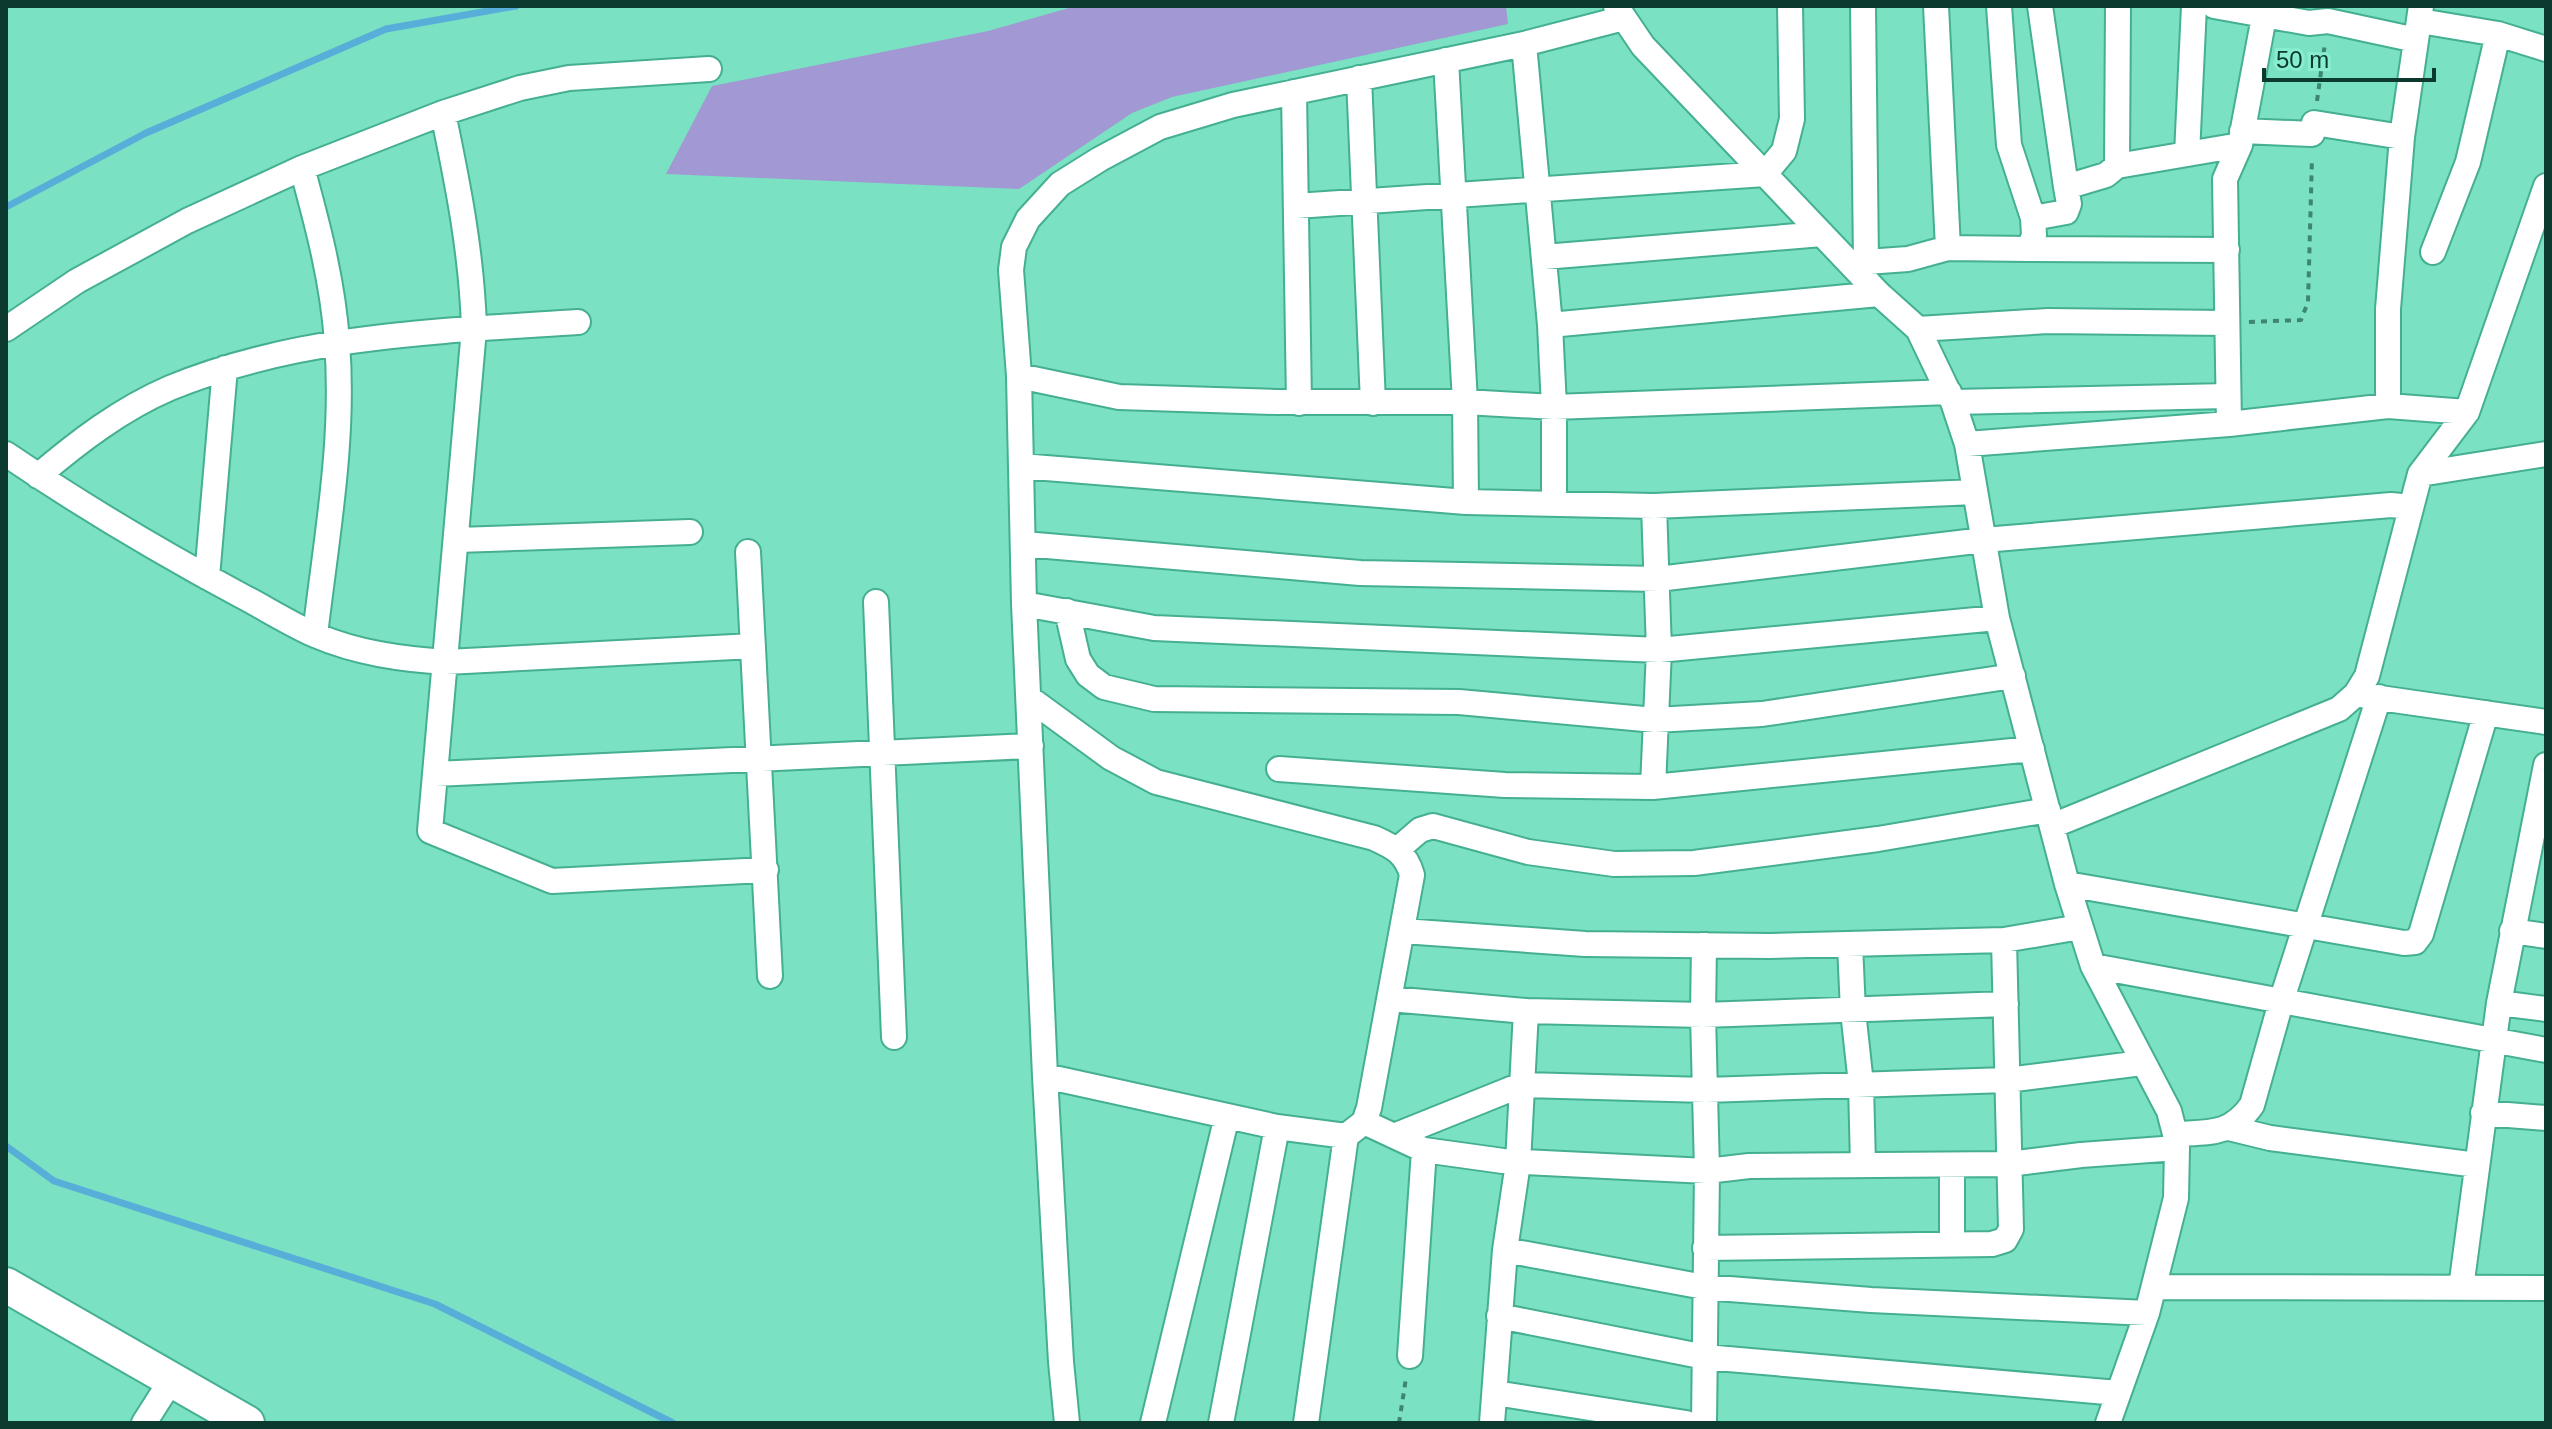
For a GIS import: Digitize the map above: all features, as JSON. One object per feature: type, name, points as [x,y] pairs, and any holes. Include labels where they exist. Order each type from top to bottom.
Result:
[{"type":"street","points":[[1296,206],[1765,174],[1784,151],[1792,119],[1790,6]]},
{"type":"street","points":[[1863,6],[1863,268]]},
{"type":"street","points":[[1936,6],[1948,248]]},
{"type":"street","points":[[1999,6],[2009,145],[2033,218],[2034,235],[2029,249]]},
{"type":"street","points":[[2033,218],[2066,212],[2069,204],[2040,6]]},
{"type":"street","points":[[2117,166],[2118,6]]},
{"type":"street","points":[[2187,154],[2194,6]]},
{"type":"street","points":[[2214,6],[2266,11],[2309,23],[2329,13],[2419,22],[2498,34],[2546,49]]},
{"type":"street","points":[[2229,424],[2225,179],[2241,138],[2266,11]]},
{"type":"street","points":[[1067,1423],[1045,1076],[1024,604],[1019,376],[1011,270],[1014,247],[1028,219],[1060,184],[1160,127],[1233,105],[1524,44],[1620,12],[1643,46],[1822,234],[1863,268],[1879,294],[1918,329],[1951,397],[1967,444],[1997,618],[2080,927],[2093,966],[2169,1111],[2176,1141],[2176,1198],[2155,1287],[2108,1423]]},
{"type":"street","points":[[2388,406],[2388,309],[2402,137],[2419,22]]},
{"type":"street","points":[[2433,252],[2468,162],[2498,34]]},
{"type":"street","points":[[1524,44],[1550,325],[1554,504]]},
{"type":"street","points":[[1446,60],[1465,402],[1466,502]]},
{"type":"street","points":[[6,329],[77,281],[187,221],[302,168],[443,113],[520,88],[569,78],[709,69]]},
{"type":"street","points":[[1359,78],[1373,403]]},
{"type":"street","points":[[1294,92],[1299,403]]},
{"type":"street","points":[[443,113],[473,281],[474,329],[430,831],[552,881],[766,870]]},
{"type":"street","points":[[2066,187],[2106,175],[2117,166],[2187,154],[2241,138],[2313,128],[2402,137]]},
{"type":"street","points":[[302,168],[331,282],[338,343],[336,453],[315,635]]},
{"type":"street","points":[[1045,1076],[1277,1127],[1355,1129],[1394,1136],[1424,1150],[1518,1163],[1707,1171],[1749,1166],[2009,1164],[2176,1141],[2229,1128],[2243,1118],[2252,1105],[2281,1002],[2307,926],[2368,696],[2367,676],[2420,474],[2467,412],[2546,186]]},
{"type":"street","points":[[1544,257],[1822,234]]},
{"type":"street","points":[[1863,268],[1948,248],[2227,250]]},
{"type":"street","points":[[1550,325],[1879,294]]},
{"type":"street","points":[[1918,329],[2048,321],[2226,323]]},
{"type":"street","points":[[38,476],[75,445],[124,412],[168,389],[266,355],[338,343],[578,322]]},
{"type":"street","points":[[207,577],[225,368]]},
{"type":"street","points":[[1019,376],[1119,397],[1299,403],[1465,402],[1554,407],[1951,397],[2228,396]]},
{"type":"street","points":[[1967,444],[2229,424],[2388,406],[2467,412]]},
{"type":"street","points":[[6,454],[207,577],[315,635],[365,651],[401,659],[446,662],[753,646]]},
{"type":"street","points":[[2420,474],[2546,454]]},
{"type":"street","points":[[1021,466],[1466,502],[1654,506],[1975,492]]},
{"type":"street","points":[[1024,544],[1360,573],[1658,579],[1984,540],[2391,505],[2411,507]]},
{"type":"street","points":[[1653,787],[1659,650],[1654,506]]},
{"type":"street","points":[[457,540],[690,532]]},
{"type":"street","points":[[748,552],[770,976]]},
{"type":"street","points":[[876,602],[894,1037]]},
{"type":"street","points":[[1024,604],[1154,628],[1659,650],[1997,618]]},
{"type":"street","points":[[1067,611],[1078,659],[1088,675],[1104,687],[1154,699],[1459,702],[1655,720],[1762,714],[2013,676]]},
{"type":"street","points":[[1398,849],[1420,830],[1433,826],[1528,852],[1614,864],[1694,863],[2050,818],[2368,696],[2546,722]]},
{"type":"street","points":[[1029,698],[1111,758],[1156,782],[1374,838],[1398,849],[1408,860],[1412,875],[1403,931],[1390,999],[1355,1129],[1306,1423]]},
{"type":"street","points":[[2067,884],[2404,943],[2415,942],[2421,934],[2486,713]]},
{"type":"street","points":[[435,774],[1031,746]]},
{"type":"street","points":[[1279,769],[1505,785],[1653,787],[2032,749]]},
{"type":"street","points":[[2461,1288],[2492,1041],[2546,765]]},
{"type":"street","points":[[1403,931],[1585,944],[1850,945],[1889,941],[2004,940],[2080,927]]},
{"type":"street","points":[[2512,931],[2546,936]]},
{"type":"street","points":[[1705,1248],[1999,1243],[2010,1235],[2004,940]]},
{"type":"street","points":[[1704,945],[1707,1171],[1704,1423]]},
{"type":"street","points":[[1850,945],[1861,1084],[1863,1165]]},
{"type":"street","points":[[2093,966],[2546,1050]]},
{"type":"street","points":[[1390,999],[1526,1011],[1703,1015],[2006,1004]]},
{"type":"street","points":[[2499,1003],[2546,1009]]},
{"type":"street","points":[[1492,1423],[1505,1250],[1518,1163],[1526,1011]]},
{"type":"street","points":[[1394,1136],[1521,1085],[1706,1090],[2007,1080],[2142,1063]]},
{"type":"street","points":[[2483,1113],[2546,1118]]},
{"type":"street","points":[[1153,1423],[1227,1116]]},
{"type":"street","points":[[1221,1423],[1277,1127]]},
{"type":"street","points":[[2229,1128],[2270,1138],[2477,1165]]},
{"type":"street","points":[[1410,1356],[1424,1150]]},
{"type":"street","points":[[1952,1165],[1952,1244]]},
{"type":"street","points":[[1505,1250],[1704,1287],[1871,1300],[2147,1313]]},
{"type":"street","points":[[6,1285],[247,1423]]},
{"type":"street","points":[[2155,1287],[2546,1288]]},
{"type":"street","points":[[1499,1316],[1705,1357],[2118,1393]]},
{"type":"street","points":[[144,1423],[172,1379]]},
{"type":"street","points":[[1495,1393],[1686,1423]]},
{"type":"path","points":[[2226,323],[2301,320],[2308,302],[2313,128],[2329,13]]},
{"type":"path","points":[[1399,1423],[1410,1356]]},
{"type":"shaded area","points":[[1076,6],[1506,6],[1508,24],[1172,97],[1132,113],[1019,189],[666,174],[712,86],[988,31]]},
{"type":"waterway","points":[[6,207],[146,133],[386,29],[516,6]]},
{"type":"waterway","points":[[6,1146],[54,1181],[435,1304],[673,1423]]}]
